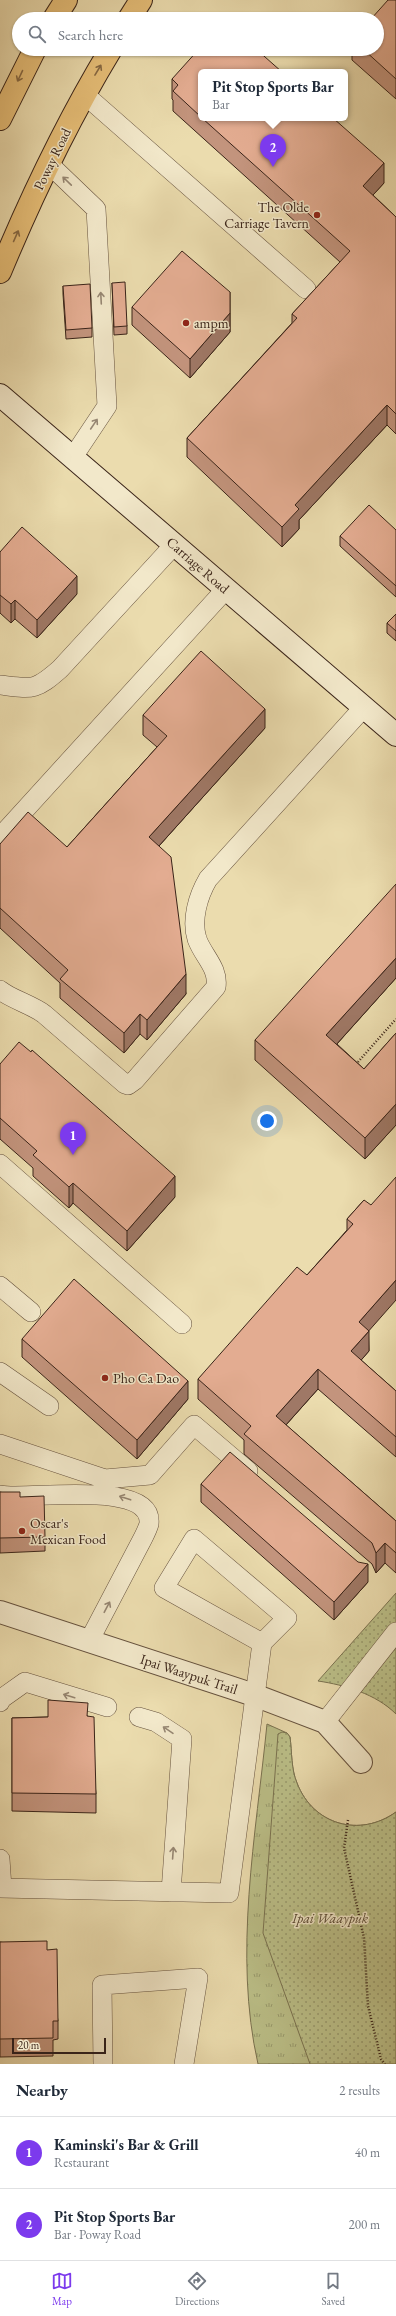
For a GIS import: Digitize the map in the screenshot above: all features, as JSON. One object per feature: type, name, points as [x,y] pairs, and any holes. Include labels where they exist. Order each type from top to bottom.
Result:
[{"type":"main road","points":[[58,12],[66,0]]},
{"type":"main road","points":[[133,12],[141,0]]},
{"type":"main road","points":[[0,119],[32,56]]},
{"type":"main road","name":"Poway Road","points":[[0,272],[49,164],[84,94],[107,56]]},
{"type":"street","name":"Carriage Road","points":[[0,395],[396,735]]},
{"type":"street","name":"Ipai Waaypuk Trail","points":[[0,1612],[254,1695],[325,1722],[361,1762]]},
{"type":"lane","points":[[84,94],[306,289]]},
{"type":"lane","points":[[49,164],[96,209],[107,406],[73,457]]},
{"type":"lane","points":[[0,685],[31,689],[43,684],[60,669],[174,544]]},
{"type":"lane","points":[[0,837],[226,589]]},
{"type":"lane","points":[[2,993],[27,1003],[44,1014],[124,1084],[128,1085],[135,1080],[216,987],[218,978],[197,940],[195,928],[195,915],[201,891],[208,879],[364,707]]},
{"type":"lane","points":[[0,1164],[182,1324]]},
{"type":"lane","points":[[0,1286],[31,1312]]},
{"type":"lane","points":[[0,1372],[49,1406]]},
{"type":"lane","points":[[0,1444],[105,1479],[150,1475],[194,1425],[259,1480]]},
{"type":"lane","points":[[0,1495],[112,1495],[132,1501],[147,1516],[149,1524],[143,1538],[89,1641]]},
{"type":"lane","points":[[0,1859],[1,1888],[229,1893],[262,1643],[287,1618],[194,1539],[164,1588],[262,1643]]},
{"type":"lane","points":[[325,1722],[396,1632]]},
{"type":"lane","points":[[0,1702],[1,1699],[25,1682],[107,1707]]},
{"type":"lane","points":[[138,1717],[156,1722],[182,1740],[171,1892]]},
{"type":"lane","points":[[103,2064],[102,1985],[198,1978],[184,2064]]},
{"type":"path","points":[[358,1062],[396,1019]]},
{"type":"path","points":[[348,1820],[344,1848],[364,1938],[368,2006],[381,2059],[385,2064]]},
{"type":"green space","points":[[396,1593],[396,1714],[388,1707],[370,1696],[339,1685],[318,1681]]},
{"type":"green space","name":"Ipai Waaypuk","points":[[267,1724],[287,1733],[290,1737],[295,1778],[304,1797],[314,1809],[339,1823],[353,1825],[368,1824],[382,1820],[396,1812],[396,2064],[258,2064],[251,2022],[247,1980],[247,1937],[253,1851]]},
{"type":"green space","name":"Ipai Waaypuk","points":[[282,1732],[287,1733],[290,1737],[292,1760],[297,1783],[304,1797],[314,1809],[339,1823],[353,1825],[368,1824],[382,1820],[396,1812],[396,2064],[310,2064],[263,1933],[278,1734]]},
{"type":"building","points":[[388,0],[396,0],[396,79],[371,56],[384,56],[384,12],[377,12]]},
{"type":"building","points":[[193,56],[264,56],[279,69],[198,69],[198,114],[173,91],[178,85],[172,79]]},
{"type":"building","points":[[205,121],[336,121],[384,163],[363,186],[396,217],[396,414],[387,405],[295,505],[299,509],[282,527],[187,438],[297,318],[292,314],[350,251]]},
{"type":"building","name":"ampm","points":[[182,251],[230,292],[230,313],[190,359],[132,307]]},
{"type":"building","points":[[125,282],[127,326],[114,327],[112,283]]},
{"type":"building","points":[[90,284],[92,328],[66,330],[63,286]]},
{"type":"building","points":[[369,505],[396,530],[396,586],[340,536]]},
{"type":"building","points":[[22,527],[77,576],[37,620],[15,600],[11,604],[0,595],[0,552]]},
{"type":"building","points":[[396,614],[396,631],[387,623]]},
{"type":"building","points":[[201,651],[265,709],[149,837],[171,857],[186,974],[147,1020],[140,1014],[124,1033],[60,979],[68,970],[0,908],[0,844],[28,812],[67,847],[167,736],[143,715]]},
{"type":"building","points":[[396,884],[396,958],[326,1035],[364,1069],[396,1033],[396,1104],[365,1138],[255,1040]]},
{"type":"building","points":[[19,1042],[31,1052],[32,1050],[175,1176],[127,1231],[73,1183],[69,1187],[33,1155],[37,1151],[0,1118],[0,1064]]},
{"type":"building","points":[[396,1177],[396,1280],[359,1322],[369,1331],[351,1351],[396,1391],[396,1437],[318,1369],[276,1416],[396,1521],[396,1553],[385,1543],[376,1553],[372,1543],[244,1434],[251,1426],[198,1379],[297,1267],[307,1275],[353,1224],[347,1219],[364,1200],[371,1205]]},
{"type":"building","name":"Pho Ca Dao","points":[[74,1279],[188,1381],[137,1440],[22,1339]]},
{"type":"building","points":[[230,1452],[358,1562],[368,1564],[334,1602],[201,1484]]},
{"type":"building","name":"Oscar's Mexican Food","points":[[0,1492],[20,1492],[20,1497],[44,1496],[45,1537],[0,1538]]},
{"type":"building","points":[[48,1700],[88,1703],[87,1716],[94,1717],[96,1794],[12,1793],[12,1718],[48,1717]]},
{"type":"building","points":[[47,1941],[47,1950],[57,1949],[58,2021],[53,2021],[53,2038],[0,2039],[0,1942]]},
{"type":"place","name":"Pit Stop Sports Bar","points":[[273,167]]},
{"type":"place","name":"The Olde Carriage Tavern","points":[[317,215]]},
{"type":"place","name":"ampm","points":[[186,323]]},
{"type":"place","name":"Kaminski's Bar & Grill","points":[[73,1155]]},
{"type":"place","name":"Pho Ca Dao","points":[[105,1378]]},
{"type":"place","name":"Oscar's Mexican Food","points":[[22,1531]]}]
